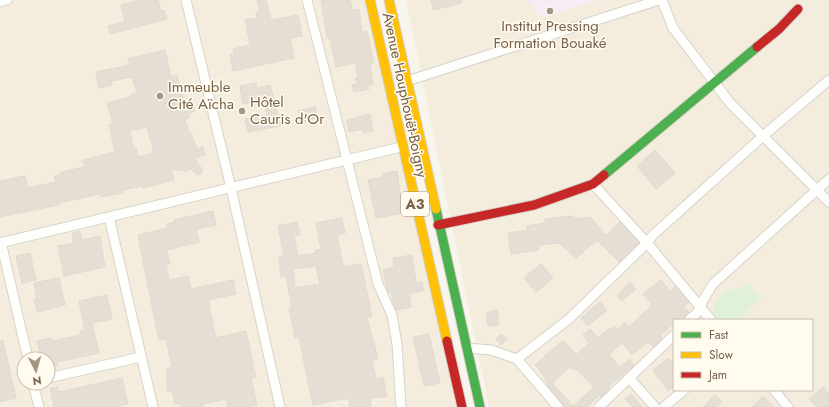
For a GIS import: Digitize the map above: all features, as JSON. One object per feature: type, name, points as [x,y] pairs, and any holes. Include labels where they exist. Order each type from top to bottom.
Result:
[{"type":"main road","name":"Avenue Houphouët-Boigny","points":[[370,0],[401,147],[462,407]]},
{"type":"main road","name":"Avenue Houphouët-Boigny","points":[[389,0],[438,225],[480,407]]},
{"type":"main road","points":[[438,225],[534,205],[592,184],[779,29],[798,9]]},
{"type":"street","points":[[0,2],[6,0]]},
{"type":"street","points":[[186,0],[231,188],[280,407]]},
{"type":"street","points":[[308,0],[378,284],[392,315],[397,344],[401,407]]},
{"type":"street","points":[[407,81],[659,0]]},
{"type":"street","points":[[662,0],[672,28],[730,103],[829,202]]},
{"type":"street","points":[[517,359],[570,319],[647,243],[653,234],[763,136],[829,80]]},
{"type":"street","points":[[26,351],[1,242],[401,147]]},
{"type":"street","points":[[690,319],[701,309],[702,302],[713,284],[829,179]]},
{"type":"street","points":[[592,184],[647,243],[710,319]]},
{"type":"street","points":[[109,217],[152,407]]},
{"type":"street","points":[[599,407],[630,380],[673,336]]},
{"type":"street","points":[[467,348],[491,350],[517,359],[558,407]]},
{"type":"street","points":[[56,376],[141,357]]},
{"type":"street","points":[[630,380],[655,407]]},
{"type":"street","points":[[35,391],[39,407]]},
{"type":"street","points":[[664,407],[683,391]]},
{"type":"street","points":[[775,391],[788,407]]},
{"type":"shaded area","points":[[0,0],[375,0],[467,407],[0,407]]},
{"type":"shaded area","points":[[406,0],[829,0],[829,407],[489,407]]},
{"type":"shaded area","name":"Institut Pressing Formation Bouaké","points":[[527,0],[599,0],[542,18]]},
{"type":"green space","points":[[747,283],[762,297],[739,319],[718,319],[714,314],[713,304],[725,290],[739,289]]},
{"type":"building","points":[[140,0],[158,0],[161,11],[164,10],[167,19],[110,34],[108,26],[125,22],[121,5]]},
{"type":"building","points":[[257,0],[266,0],[271,20],[298,15],[302,36],[290,38],[294,58],[233,71],[230,55],[234,54],[233,49],[250,45],[245,20],[257,18],[256,12],[260,11]]},
{"type":"building","points":[[321,0],[350,0],[353,10],[359,9],[362,32],[367,31],[373,60],[373,64],[370,65],[373,84],[368,85],[369,89],[354,92],[352,85],[357,84],[355,78],[358,78],[355,63],[336,67],[330,38],[327,38]]},
{"type":"building","points":[[431,0],[462,0],[462,3],[433,10]]},
{"type":"building","points":[[165,50],[171,77],[177,75],[185,105],[193,103],[195,111],[188,113],[189,118],[185,119],[189,133],[191,133],[197,149],[203,147],[205,155],[194,158],[202,169],[201,174],[197,175],[191,169],[185,171],[171,169],[174,180],[143,188],[142,186],[122,190],[123,193],[101,197],[100,194],[59,203],[59,205],[0,217],[0,181],[25,176],[28,188],[56,182],[54,176],[62,174],[61,172],[85,167],[83,160],[115,152],[109,124],[113,124],[107,103],[130,97],[130,95],[137,93],[132,77],[111,81],[112,85],[99,88],[96,72],[130,65],[128,59]],"holes":[[[147,127],[154,153],[138,157],[136,148],[133,148],[130,131]]]},
{"type":"building","points":[[256,83],[257,88],[270,85],[281,126],[248,132],[245,119],[267,115],[264,100],[243,104],[240,86]]},
{"type":"building","points":[[315,107],[318,118],[300,122],[298,111]]},
{"type":"building","points":[[370,114],[373,131],[364,133],[363,129],[349,132],[347,120]]},
{"type":"building","points":[[655,150],[675,173],[656,189],[637,166]]},
{"type":"building","points":[[397,171],[403,213],[376,218],[368,180],[383,177],[382,174]]},
{"type":"building","points":[[213,211],[216,225],[196,229],[199,242],[167,250],[170,264],[166,265],[169,280],[188,276],[191,289],[233,280],[236,294],[208,300],[216,338],[246,331],[256,377],[251,378],[257,405],[247,407],[228,407],[226,399],[203,404],[204,407],[181,407],[180,403],[175,404],[172,391],[168,392],[166,379],[168,378],[166,369],[172,367],[166,339],[159,340],[138,235],[167,228],[166,224],[175,222],[174,220]]},
{"type":"building","points":[[574,216],[574,219],[590,217],[606,235],[620,222],[639,243],[619,262],[597,240],[576,258],[559,243],[538,245],[539,250],[511,254],[508,233],[528,230],[527,226],[545,223],[545,219]]},
{"type":"building","points":[[342,218],[345,233],[337,235],[343,267],[361,264],[372,316],[367,317],[378,359],[372,360],[376,379],[383,377],[387,396],[370,399],[371,407],[350,407],[348,398],[313,405],[299,338],[295,338],[289,308],[292,308],[286,276],[281,277],[279,257],[284,256],[278,226],[297,222],[300,235],[294,236],[298,256],[315,253],[315,250],[321,249],[316,223]],"holes":[[[316,266],[320,284],[295,288],[293,269]]]},
{"type":"building","points":[[80,231],[82,240],[100,236],[105,267],[64,276],[58,246],[74,243],[72,233]]},
{"type":"building","points":[[30,253],[36,280],[22,283],[16,256]]},
{"type":"building","points":[[412,255],[416,283],[422,282],[424,290],[409,294],[411,307],[396,310],[391,292],[388,292],[383,270],[394,267],[393,258]]},
{"type":"building","points":[[541,264],[553,278],[536,292],[524,278]]},
{"type":"building","points":[[59,278],[65,305],[37,312],[34,299],[37,298],[34,283]]},
{"type":"building","points":[[661,280],[670,291],[675,286],[689,302],[684,307],[689,312],[684,319],[673,319],[673,324],[660,336],[662,338],[653,347],[648,342],[632,355],[622,343],[609,355],[620,367],[630,359],[634,365],[609,386],[610,388],[601,397],[600,395],[587,407],[564,407],[548,386],[544,376],[535,365],[563,340],[576,355],[589,343],[583,335],[590,329],[598,338],[608,329],[610,330],[615,326],[618,329],[625,322],[629,327],[652,305],[643,294]],"holes":[[[570,367],[573,370],[575,368],[594,387],[573,406],[552,383]]]},
{"type":"building","points":[[630,282],[636,289],[622,301],[617,296]]},
{"type":"building","points":[[107,295],[112,319],[92,323],[99,353],[57,362],[58,366],[56,366],[56,351],[39,351],[37,341],[51,338],[52,341],[81,335],[80,331],[85,330],[79,301]]},
{"type":"building","points":[[600,302],[607,310],[588,326],[581,318]]},
{"type":"building","points":[[497,310],[499,325],[488,326],[486,313]]},
{"type":"building","points":[[429,334],[440,383],[424,386],[413,337]]},
{"type":"building","points":[[501,334],[507,339],[501,345],[496,339]]},
{"type":"building","points":[[3,340],[16,398],[0,402],[0,341]]},
{"type":"building","points":[[669,358],[673,363],[673,375],[670,377],[673,381],[673,387],[668,391],[653,370]]},
{"type":"building","points":[[122,378],[128,404],[115,407],[54,407],[51,391],[56,391],[57,387],[59,392]]},
{"type":"building","points":[[823,387],[829,394],[829,407],[816,407],[809,399]]},
{"type":"building","points":[[631,394],[643,407],[632,407],[625,399]]},
{"type":"building","points":[[715,395],[722,402],[717,407],[703,407]]},
{"type":"building","points":[[763,396],[774,407],[752,407]]},
{"type":"traffic: fast","points":[[604,175],[757,47]]},
{"type":"traffic: fast","points":[[436,209],[480,407]]},
{"type":"traffic: slow","points":[[370,0],[447,341]]},
{"type":"traffic: slow","points":[[389,0],[436,209]]},
{"type":"traffic: jam","points":[[757,47],[779,29],[798,9]]},
{"type":"traffic: jam","points":[[438,225],[534,205],[593,184],[604,175]]},
{"type":"traffic: jam","points":[[447,341],[462,407]]},
{"type":"place","name":"Institut Pressing Formation Bouaké","points":[[550,11]]},
{"type":"place","name":"Immeuble Cité Aïcha","points":[[160,96]]},
{"type":"place","name":"Hôtel Cauris d'Or","points":[[242,111]]}]
